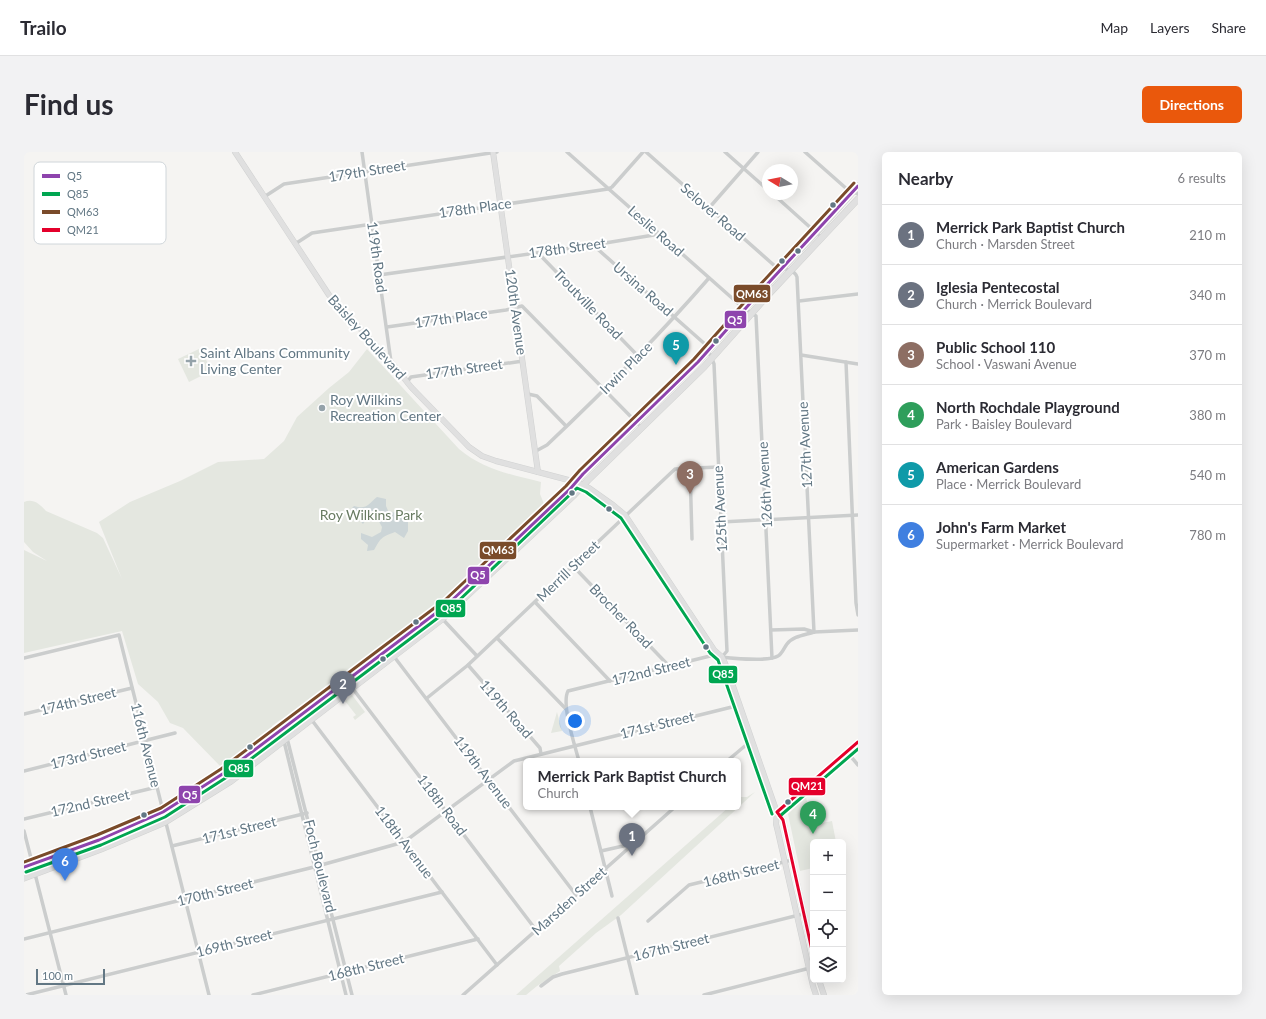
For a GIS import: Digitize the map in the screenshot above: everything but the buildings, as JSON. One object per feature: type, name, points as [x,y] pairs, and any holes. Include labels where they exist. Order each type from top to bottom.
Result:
[{"type":"main road","points":[[24,868],[101,839],[163,812],[224,773],[437,613],[576,482],[695,366],[782,268],[856,193],[858,186]]},
{"type":"main road","points":[[24,878],[105,848],[165,822],[231,781],[442,619],[552,516],[712,359],[752,313],[858,199]]},
{"type":"main road","points":[[101,839],[105,848]]},
{"type":"street","name":"Baisley Boulevard","points":[[235,152],[328,295],[392,363],[407,382],[469,447],[482,456],[496,461],[583,485],[626,515],[714,650],[722,657],[740,704],[760,768],[777,812],[783,820],[811,947]]},
{"type":"street","name":"119th Road","points":[[362,152],[392,363]]},
{"type":"street","name":"179th Street","points":[[264,197],[284,184],[494,152]]},
{"type":"street","name":"120th Avenue","points":[[494,152],[500,205],[538,472]]},
{"type":"street","name":"Leslie Road","points":[[567,152],[709,278],[745,309],[752,313]]},
{"type":"street","points":[[608,189],[612,187],[644,152]]},
{"type":"street","name":"Selover Road","points":[[644,152],[776,267],[782,268]]},
{"type":"street","points":[[725,152],[762,184]]},
{"type":"street","points":[[709,208],[758,152]]},
{"type":"street","points":[[805,152],[848,190],[856,193]]},
{"type":"street","name":"178th Place","points":[[295,244],[312,233],[608,189]]},
{"type":"street","points":[[780,200],[822,238]]},
{"type":"street","name":"178th Street","points":[[379,275],[593,245],[660,234]]},
{"type":"street","name":"Ursina Road","points":[[593,245],[706,345],[712,359]]},
{"type":"street","name":"Troutville Road","points":[[538,253],[638,356]]},
{"type":"street","points":[[782,268],[791,271]]},
{"type":"street","name":"127th Avenue","points":[[791,271],[796,273],[798,277],[814,632]]},
{"type":"street","name":"Irwin Place","points":[[536,451],[547,445],[638,356],[709,278]]},
{"type":"street","points":[[799,301],[858,294]]},
{"type":"street","points":[[515,307],[522,306],[525,308],[642,428]]},
{"type":"street","name":"177th Place","points":[[387,327],[506,310],[515,307]]},
{"type":"street","name":"126th Avenue","points":[[752,313],[756,316],[757,321],[772,658]]},
{"type":"street","points":[[801,355],[858,364]]},
{"type":"street","name":"125th Avenue","points":[[712,359],[714,368],[727,651],[722,657]]},
{"type":"street","name":"177th Street","points":[[407,382],[411,377],[523,361]]},
{"type":"street","points":[[846,362],[856,603],[858,615]]},
{"type":"street","points":[[528,394],[537,396],[566,426]]},
{"type":"street","name":"Merrill Street","points":[[427,698],[468,665],[675,469],[718,467]]},
{"type":"street","points":[[690,468],[692,539]]},
{"type":"street","points":[[721,522],[858,515]]},
{"type":"street","name":"Brocher Road","points":[[573,566],[669,666]]},
{"type":"street","points":[[536,602],[610,681]]},
{"type":"street","points":[[437,613],[477,656]]},
{"type":"street","points":[[771,630],[804,630],[814,632],[858,630]]},
{"type":"street","points":[[772,658],[780,655],[792,639],[814,632]]},
{"type":"street","name":"116th Avenue","points":[[24,658],[119,635],[208,995]]},
{"type":"street","points":[[497,638],[566,709],[578,758]]},
{"type":"street","name":"119th Avenue","points":[[389,650],[576,895]]},
{"type":"street","name":"172nd Street","points":[[566,709],[565,697],[568,692],[669,666],[710,656],[734,659],[772,658]]},
{"type":"street","name":"119th Road","points":[[468,665],[540,748],[541,754]]},
{"type":"street","name":"118th Road","points":[[347,681],[536,930]]},
{"type":"street","name":"174th Street","points":[[24,714],[132,688]]},
{"type":"street","name":"171st Street","points":[[526,758],[740,704]]},
{"type":"street","name":"118th Avenue","points":[[311,719],[497,965]]},
{"type":"street","name":"Foch Boulevard","points":[[281,729],[346,995]]},
{"type":"street","name":"173rd Street","points":[[24,771],[175,733]]},
{"type":"street","name":"Foch Boulevard","points":[[284,740],[288,742],[307,813],[352,995]]},
{"type":"street","points":[[731,758],[752,740]]},
{"type":"street","points":[[777,812],[858,742]]},
{"type":"street","points":[[847,752],[858,765]]},
{"type":"street","name":"171st Street","points":[[404,842],[488,779],[514,761],[523,759]]},
{"type":"street","name":"172nd Street","points":[[24,819],[157,787]]},
{"type":"street","points":[[591,810],[612,896]]},
{"type":"street","name":"Marsden Street","points":[[463,995],[672,810]]},
{"type":"street","name":"Baisley Boulevard","points":[[777,812],[776,824],[810,964]]},
{"type":"street","name":"171st Street","points":[[172,846],[307,813]]},
{"type":"street","points":[[24,831],[66,995]]},
{"type":"street","name":"170th Street","points":[[24,939],[320,866],[404,842]]},
{"type":"street","points":[[601,851],[633,844]]},
{"type":"street","name":"168th Street","points":[[648,921],[689,885],[792,860]]},
{"type":"street","name":"169th Street","points":[[26,995],[442,892]]},
{"type":"street","name":"167th Street","points":[[541,986],[553,977],[803,914]]},
{"type":"street","points":[[618,918],[637,995]]},
{"type":"street","name":"168th Street","points":[[253,995],[478,939]]},
{"type":"street","points":[[704,995],[810,968]]},
{"type":"street","name":"Baisley Boulevard","points":[[814,983],[816,995]]},
{"type":"street","points":[[820,983],[824,995]]},
{"type":"green space","points":[[201,348],[211,371],[189,382],[178,359]]},
{"type":"green space","name":"Roy Wilkins Park","points":[[367,349],[459,449],[468,456],[488,467],[508,474],[541,482],[540,494],[544,504],[446,597],[285,720],[280,720],[272,726],[272,729],[221,767],[183,728],[170,723],[158,702],[138,684],[122,631],[24,653],[24,550],[47,561],[33,552],[24,542],[24,502],[36,502],[46,511],[97,533],[103,538],[122,579],[99,522],[130,502],[180,481],[218,462],[264,459],[284,441],[297,417],[349,372]]},
{"type":"green space","points":[[352,695],[365,712],[355,720],[353,717],[356,715],[345,701]]},
{"type":"green space","points":[[557,712],[562,731],[551,733]]},
{"type":"green space","points":[[755,792],[741,805],[741,797],[747,797]]},
{"type":"green space","points":[[806,797],[812,825],[832,821],[835,839],[810,839],[810,869],[800,871],[788,814]]},
{"type":"green space","points":[[726,810],[735,810],[621,915],[596,933],[559,966],[560,971],[526,995],[516,995]]},
{"type":"shaded area","points":[[377,497],[386,499],[386,506],[389,513],[396,512],[408,522],[408,531],[404,538],[395,532],[387,535],[380,540],[374,550],[367,551],[368,545],[361,539],[361,533],[372,537],[381,532],[382,527],[377,518],[365,521],[363,524],[359,518],[353,515],[351,509],[354,506],[365,507]]},
{"type":"transit line","name":"QM63","points":[[24,862],[97,835],[161,808],[221,769],[445,600],[566,486],[580,470],[694,359],[854,183]]},
{"type":"transit line","name":"Q5","points":[[24,867],[99,840],[163,812],[224,773],[448,604],[570,489],[583,474],[698,362],[858,186]]},
{"type":"transit line","name":"Q85","points":[[26,872],[101,845],[165,817],[227,777],[451,608],[577,488],[586,492],[621,518],[710,653],[718,660],[772,814]]},
{"type":"transit line","name":"QM21","points":[[811,947],[783,820],[777,812],[858,742]]},
{"type":"transit line","name":"Q85","points":[[780,816],[858,749]]},
{"type":"place","name":"Saint Albans Community Living Center","points":[[191,361]]},
{"type":"place","name":"American Gardens","points":[[676,365]]},
{"type":"place","name":"Roy Wilkins Recreation Center","points":[[322,408]]},
{"type":"place","name":"Public School 110","points":[[690,494]]},
{"type":"place","name":"Iglesia Pentecostal","points":[[343,704]]},
{"type":"place","name":"North Rochdale Playground","points":[[813,834]]},
{"type":"place","name":"Merrick Park Baptist Church","points":[[632,856]]},
{"type":"place","name":"John's Farm Market","points":[[65,881]]}]
